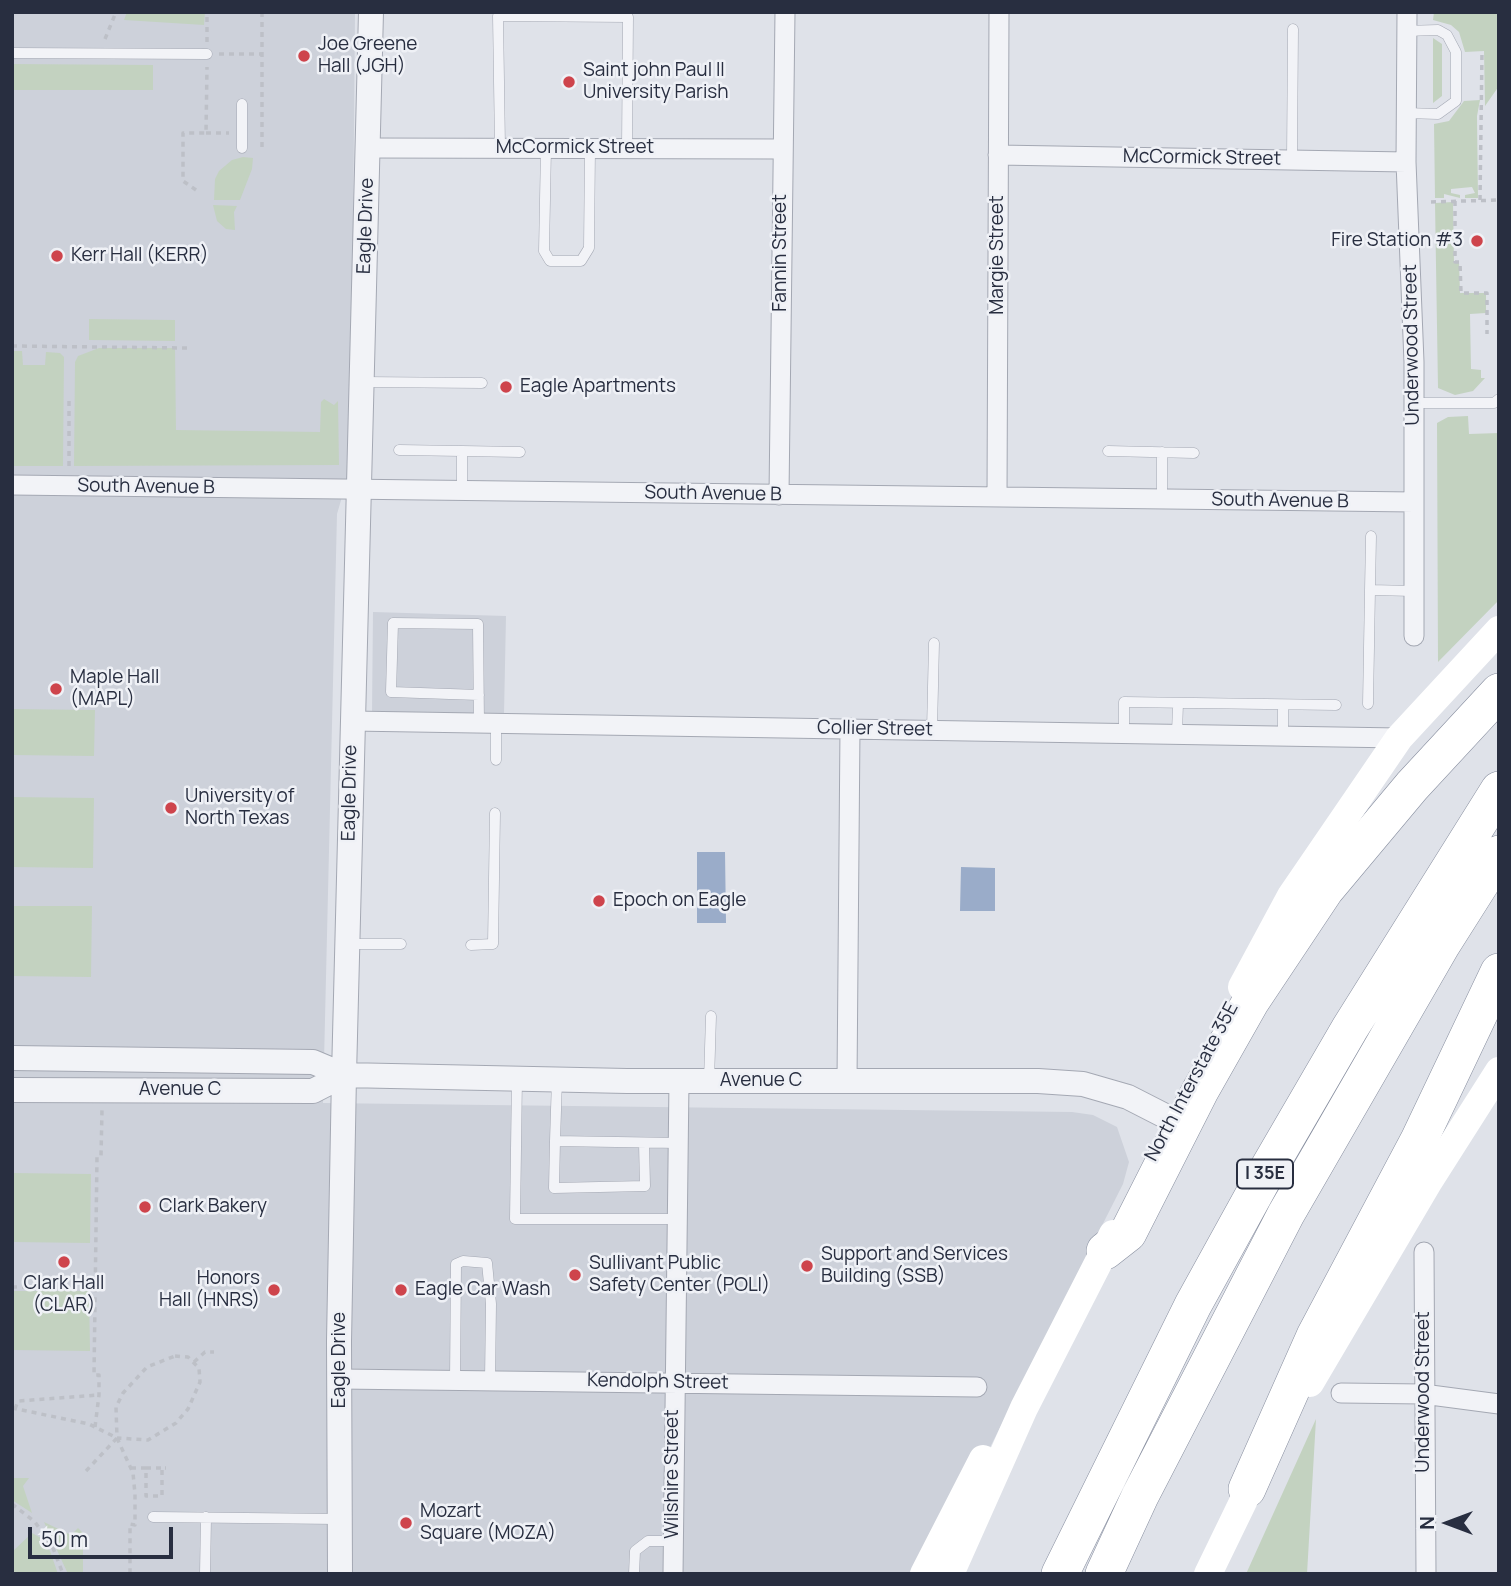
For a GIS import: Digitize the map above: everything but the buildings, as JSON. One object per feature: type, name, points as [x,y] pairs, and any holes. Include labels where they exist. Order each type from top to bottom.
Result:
[{"type":"highway","points":[[1105,1251],[1128,1233],[1200,1091],[1251,1001],[1293,935],[1362,843],[1499,692]]},
{"type":"highway","name":"I 35E","points":[[1060,1574],[1193,1305],[1268,1169],[1350,1028],[1499,790]]},
{"type":"highway","name":"I 35E","points":[[1104,1574],[1159,1459],[1286,1214],[1442,944],[1499,854]]},
{"type":"highway","points":[[1247,1489],[1315,1336],[1419,1140],[1499,972]]},
{"type":"main road","name":"North Interstate 35E","points":[[950,1574],[1024,1408],[1171,1119],[1291,896],[1399,738],[1499,630]]},
{"type":"main road","points":[[1208,1574],[1247,1489],[1429,1181],[1499,1071]]},
{"type":"main road","points":[[924,1574],[981,1461],[1024,1408]]},
{"type":"main road","points":[[962,1574],[1011,1468],[1024,1408]]},
{"type":"street","name":"Eagle Drive","points":[[340,1574],[344,1074],[371,12]]},
{"type":"street","name":"Fannin Street","points":[[779,495],[785,12]]},
{"type":"street","name":"Margie Street","points":[[997,497],[999,12]]},
{"type":"street","name":"Underwood Street","points":[[1405,21],[1406,162],[1414,403],[1414,636]]},
{"type":"street","name":"McCormick Street","points":[[368,148],[782,149]]},
{"type":"street","name":"McCormick Street","points":[[998,155],[1406,162]]},
{"type":"street","name":"South Avenue B","points":[[12,485],[1414,502]]},
{"type":"street","name":"Collier Street","points":[[352,721],[1399,738]]},
{"type":"street","points":[[847,1081],[850,728]]},
{"type":"street","name":"Avenue C","points":[[12,1058],[313,1062],[344,1074],[557,1079],[1038,1081],[1083,1084],[1128,1097],[1171,1119]]},
{"type":"street","name":"Avenue C","points":[[12,1090],[313,1091],[344,1074]]},
{"type":"street","name":"Wilshire Street","points":[[673,1574],[673,1381],[679,1081]]},
{"type":"street","name":"Underwood Street","points":[[1424,1252],[1426,1574]]},
{"type":"street","name":"Kendolph Street","points":[[340,1379],[673,1381],[977,1387]]},
{"type":"street","points":[[1341,1393],[1423,1394],[1499,1404]]},
{"type":"lane","points":[[500,147],[498,16],[628,17],[627,148]]},
{"type":"lane","points":[[1405,21],[1438,30],[1447,36],[1456,52],[1456,101],[1438,114],[1405,113]]},
{"type":"lane","points":[[1292,159],[1293,29]]},
{"type":"lane","points":[[12,53],[207,54]]},
{"type":"lane","points":[[242,104],[242,148]]},
{"type":"lane","points":[[546,148],[544,251],[550,261],[581,261],[589,248],[590,148]]},
{"type":"lane","points":[[362,382],[482,383]]},
{"type":"lane","points":[[1414,403],[1494,403],[1499,399]]},
{"type":"lane","points":[[399,450],[520,452]]},
{"type":"lane","points":[[1108,451],[1194,453]]},
{"type":"lane","points":[[462,452],[462,491]]},
{"type":"lane","points":[[1162,452],[1162,499]]},
{"type":"lane","points":[[1368,704],[1371,536]]},
{"type":"lane","points":[[1370,590],[1414,591]]},
{"type":"lane","points":[[479,695],[391,692],[393,623],[478,624],[479,695],[496,761]]},
{"type":"lane","points":[[932,730],[934,643]]},
{"type":"lane","points":[[1124,733],[1124,702],[1336,705]]},
{"type":"lane","points":[[1177,733],[1178,703]]},
{"type":"lane","points":[[1283,705],[1283,735]]},
{"type":"lane","points":[[471,945],[493,944],[495,813]]},
{"type":"lane","points":[[347,944],[401,944]]},
{"type":"lane","points":[[709,1081],[711,1016]]},
{"type":"lane","points":[[517,1077],[515,1219],[676,1219]]},
{"type":"lane","points":[[557,1079],[554,1188],[645,1186],[644,1143]]},
{"type":"lane","points":[[555,1141],[678,1143]]},
{"type":"lane","points":[[455,1380],[456,1264],[474,1261],[486,1263],[491,1304],[490,1380]]},
{"type":"lane","points":[[153,1517],[340,1519]]},
{"type":"lane","points":[[205,1574],[206,1517]]},
{"type":"lane","points":[[634,1574],[635,1551],[648,1541],[673,1541]]},
{"type":"path","points":[[104,54],[105,40],[117,12]]},
{"type":"path","points":[[196,190],[183,181],[184,133],[206,133],[207,12]]},
{"type":"path","points":[[262,12],[262,147]]},
{"type":"path","points":[[1480,201],[1482,53]]},
{"type":"path","points":[[207,54],[262,54]]},
{"type":"path","points":[[1431,202],[1499,200]]},
{"type":"path","points":[[1455,201],[1455,262],[1460,262],[1461,293],[1487,293],[1487,334]]},
{"type":"path","points":[[12,346],[187,348]]},
{"type":"path","points":[[69,400],[69,466]]},
{"type":"path","points":[[95,1427],[99,1375],[94,1375],[94,1288],[97,1157],[101,1156],[102,1109]]},
{"type":"path","points":[[12,1287],[94,1288]]},
{"type":"path","points":[[194,1362],[205,1352],[214,1352]]},
{"type":"path","points":[[99,1395],[24,1400],[18,1401],[14,1408],[45,1412],[95,1427],[117,1438],[148,1440],[176,1423],[188,1409],[200,1382],[199,1368],[188,1357],[174,1356],[147,1367],[133,1379],[116,1407],[117,1438],[131,1468],[135,1525],[130,1524],[130,1574]]},
{"type":"path","points":[[86,1471],[117,1438]]},
{"type":"path","points":[[131,1468],[146,1468],[164,1468],[162,1496],[146,1496],[146,1468]]},
{"type":"path","points":[[12,1504],[35,1522],[53,1548],[63,1574]]},
{"type":"shaded area","name":"University of North Texas","points":[[12,12],[355,12],[351,466],[337,514],[323,1103],[1072,1112],[1093,1115],[1117,1127],[1129,1162],[1123,1184],[926,1574],[12,1574]]},
{"type":"shaded area","points":[[373,612],[506,616],[504,714],[372,713]]},
{"type":"green space","points":[[127,12],[205,12],[204,25],[124,20]]},
{"type":"green space","points":[[1434,12],[1499,12],[1499,86],[1485,106],[1484,51],[1465,52],[1459,32],[1451,25],[1433,20]]},
{"type":"green space","points":[[1433,38],[1442,44],[1442,96],[1433,103]]},
{"type":"green space","points":[[12,64],[153,65],[153,90],[12,90]]},
{"type":"green space","points":[[1480,100],[1477,116],[1478,198],[1465,198],[1465,195],[1475,193],[1472,187],[1451,189],[1451,193],[1460,195],[1460,198],[1444,194],[1444,198],[1435,198],[1434,124],[1449,121],[1464,101]]},
{"type":"green space","points":[[253,158],[252,169],[240,200],[214,200],[215,179],[219,171],[232,160]]},
{"type":"green space","points":[[1453,202],[1454,262],[1459,263],[1460,293],[1486,293],[1486,313],[1470,314],[1471,369],[1481,370],[1481,378],[1485,378],[1473,391],[1455,395],[1438,388],[1435,203]]},
{"type":"green space","points":[[213,205],[237,206],[234,212],[235,230],[226,229],[217,221]]},
{"type":"green space","points":[[89,319],[175,320],[175,341],[89,340]]},
{"type":"green space","points":[[99,348],[175,348],[176,430],[320,432],[321,402],[324,399],[334,405],[338,401],[339,465],[74,466],[75,362],[78,356]]},
{"type":"green space","points":[[12,351],[22,351],[23,365],[45,365],[46,352],[60,353],[64,357],[63,466],[12,466]]},
{"type":"green space","points":[[1468,416],[1469,434],[1499,433],[1499,600],[1438,662],[1437,423],[1448,417]]},
{"type":"green space","points":[[12,709],[95,710],[94,756],[12,755]]},
{"type":"green space","points":[[12,797],[94,798],[93,868],[12,867]]},
{"type":"green space","points":[[12,906],[92,906],[91,977],[12,976]]},
{"type":"green space","points":[[12,1173],[91,1174],[90,1243],[12,1242]]},
{"type":"green space","points":[[12,1291],[89,1291],[90,1351],[12,1350]]},
{"type":"green space","points":[[1316,1419],[1307,1574],[1246,1574]]},
{"type":"green space","points":[[12,1478],[29,1478],[23,1486],[32,1513],[12,1500]]},
{"type":"green space","points":[[44,1522],[71,1535],[78,1528],[83,1533],[83,1574],[68,1574]]},
{"type":"green space","points":[[32,1533],[41,1538],[50,1551],[58,1574],[16,1574],[12,1569],[12,1552]]},
{"type":"water","points":[[697,852],[725,852],[726,923],[697,923]]},
{"type":"water","points":[[961,867],[995,868],[995,911],[960,911]]},
{"type":"place","name":"Joe Greene Hall (JGH)","points":[[304,56]]},
{"type":"place","name":"Saint john Paul II University Parish","points":[[569,82]]},
{"type":"place","name":"Fire Station #3","points":[[1477,241]]},
{"type":"place","name":"Kerr Hall (KERR)","points":[[57,256]]},
{"type":"place","name":"Eagle Apartments","points":[[506,387]]},
{"type":"place","name":"Maple Hall (MAPL)","points":[[56,689]]},
{"type":"place","name":"University of North Texas","points":[[171,808]]},
{"type":"place","name":"Epoch on Eagle","points":[[599,901]]},
{"type":"place","name":"Clark Bakery","points":[[145,1207]]},
{"type":"place","name":"Clark Hall (CLAR)","points":[[64,1262]]},
{"type":"place","name":"Support and Services Building (SSB)","points":[[807,1266]]},
{"type":"place","name":"Sullivant Public Safety Center (POLI)","points":[[575,1275]]},
{"type":"place","name":"Honors Hall (HNRS)","points":[[274,1290]]},
{"type":"place","name":"Eagle Car Wash","points":[[401,1290]]},
{"type":"place","name":"Mozart Square (MOZA)","points":[[406,1523]]}]
